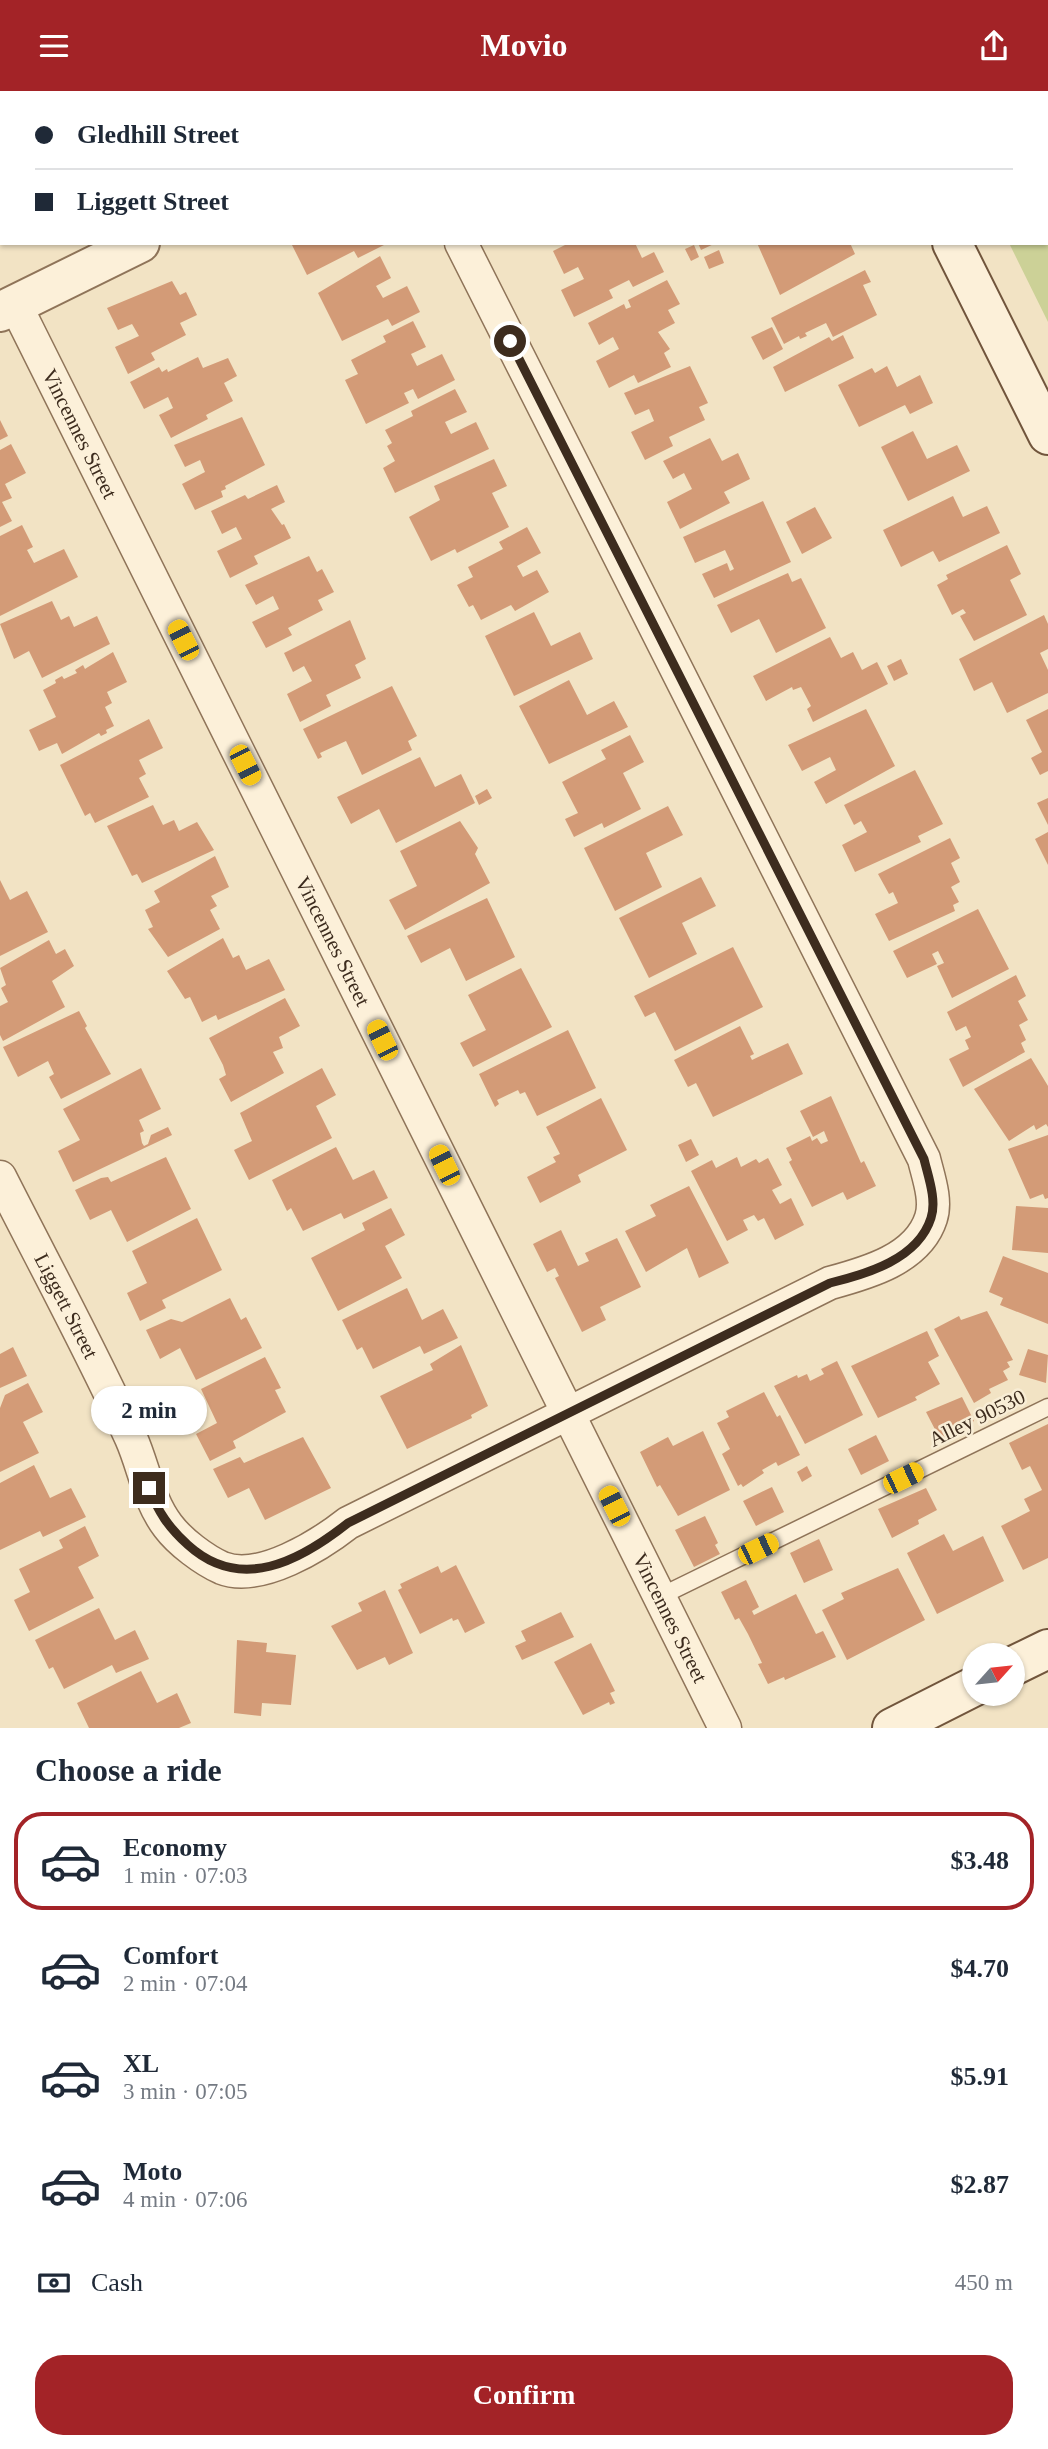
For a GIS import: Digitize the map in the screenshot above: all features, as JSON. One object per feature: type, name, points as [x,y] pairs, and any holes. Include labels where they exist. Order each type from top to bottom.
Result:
[{"type":"main road","points":[[8,308],[135,245]]},
{"type":"main road","points":[[953,245],[1048,435]]},
{"type":"main road","points":[[1026,1660],[1048,1649]]},
{"type":"main road","points":[[892,1728],[962,1693]]},
{"type":"street","points":[[462,245],[919,1149],[932,1190],[931,1217],[917,1242],[893,1261],[864,1274],[830,1283],[568,1415]]},
{"type":"street","name":"Vincennes Street","points":[[8,308],[725,1728]]},
{"type":"street","name":"Liggett Street","points":[[0,1177],[132,1441],[155,1506],[169,1528],[193,1549],[223,1568],[247,1570],[292,1558],[324,1542],[348,1523],[568,1415]]},
{"type":"lane","name":"Alley 90530","points":[[661,1597],[1048,1407]]},
{"type":"green space","points":[[1010,245],[1048,245],[1048,322]]},
{"type":"building","points":[[292,245],[384,245],[358,258],[354,251],[307,275]]},
{"type":"building","points":[[565,245],[636,245],[642,258],[654,252],[664,272],[633,287],[629,280],[609,290],[613,298],[574,317],[561,290],[584,279],[578,267],[564,274],[553,251]]},
{"type":"building","points":[[694,245],[699,257],[691,261],[685,249]]},
{"type":"building","points":[[699,245],[712,245],[701,250]]},
{"type":"building","points":[[758,245],[851,245],[855,254],[780,295]]},
{"type":"building","points":[[719,250],[724,263],[709,269],[704,257]]},
{"type":"building","points":[[380,256],[391,278],[376,286],[383,298],[407,286],[420,312],[392,326],[388,319],[342,341],[318,293]]},
{"type":"building","points":[[865,270],[871,282],[863,285],[877,315],[833,337],[826,323],[805,333],[807,336],[800,339],[799,336],[784,344],[771,318]]},
{"type":"building","points":[[667,280],[680,304],[668,310],[675,323],[658,332],[670,349],[664,353],[671,367],[638,383],[634,375],[609,388],[596,361],[619,349],[613,337],[599,345],[588,323],[624,304],[626,309],[631,307],[628,300]]},
{"type":"building","points":[[172,281],[180,295],[186,292],[197,315],[180,323],[186,335],[151,353],[155,360],[128,374],[115,347],[139,336],[132,324],[118,330],[107,308]]},
{"type":"building","points":[[413,321],[426,347],[411,354],[417,366],[442,354],[455,380],[418,399],[413,389],[404,393],[409,403],[366,424],[345,380],[358,374],[351,360],[386,342],[383,336]]},
{"type":"building","points":[[772,327],[783,349],[763,360],[751,337]]},
{"type":"building","points":[[843,335],[854,358],[785,392],[773,367],[829,337],[832,341]]},
{"type":"building","points":[[198,357],[203,368],[228,358],[237,376],[224,383],[233,401],[206,415],[208,419],[171,438],[159,415],[173,408],[168,397],[144,409],[130,382],[159,367],[162,372],[167,369],[168,372]]},
{"type":"building","points":[[690,366],[708,403],[699,407],[705,420],[669,437],[673,446],[645,460],[631,432],[654,421],[649,409],[635,415],[624,393]]},
{"type":"building","points":[[887,366],[897,387],[920,375],[933,403],[910,414],[905,405],[859,427],[838,385],[872,368],[875,373]]},
{"type":"building","points":[[455,389],[467,412],[445,422],[451,434],[476,422],[489,449],[395,493],[383,468],[395,461],[387,446],[392,443],[385,430],[413,416],[411,411]]},
{"type":"building","points":[[242,417],[265,465],[225,486],[226,489],[221,491],[223,497],[195,510],[182,484],[205,472],[200,460],[185,467],[174,445]]},
{"type":"building","points":[[0,420],[8,436],[0,440]]},
{"type":"building","points":[[913,431],[927,459],[957,445],[970,471],[908,501],[881,447]]},
{"type":"building","points":[[710,438],[722,461],[738,453],[750,479],[724,492],[730,503],[680,529],[667,502],[692,489],[684,473],[673,479],[663,461]]},
{"type":"building","points":[[11,444],[26,473],[5,484],[12,498],[2,502],[12,521],[0,527],[0,450]]},
{"type":"building","points":[[494,459],[507,486],[492,493],[509,527],[457,553],[455,549],[431,561],[409,517],[440,500],[434,486]]},
{"type":"building","points":[[277,485],[285,502],[271,509],[282,525],[284,524],[291,538],[254,556],[258,564],[230,578],[217,551],[242,539],[236,527],[222,534],[211,511],[245,495],[248,499]]},
{"type":"building","points":[[953,496],[963,517],[987,506],[1000,533],[939,562],[933,551],[901,567],[883,530]]},
{"type":"building","points":[[763,501],[791,562],[714,598],[702,574],[727,563],[730,571],[734,569],[725,550],[695,563],[683,537]]},
{"type":"building","points":[[815,507],[832,538],[802,554],[786,522]]},
{"type":"building","points":[[22,525],[33,547],[27,550],[34,563],[64,549],[78,577],[0,616],[0,536]]},
{"type":"building","points":[[527,527],[541,553],[517,566],[523,577],[537,570],[549,592],[515,611],[511,605],[481,620],[473,605],[469,607],[457,585],[473,577],[468,567],[503,549],[499,542]]},
{"type":"building","points":[[1007,545],[1021,574],[1010,580],[1027,615],[974,641],[960,616],[966,613],[963,609],[952,615],[937,585],[948,579],[946,575]]},
{"type":"building","points":[[309,556],[317,572],[322,569],[334,592],[318,600],[323,610],[288,628],[292,635],[266,648],[252,622],[279,609],[273,596],[256,605],[245,585]]},
{"type":"building","points":[[788,573],[792,582],[801,578],[826,628],[776,653],[759,619],[731,633],[717,605]]},
{"type":"building","points":[[52,601],[61,620],[69,616],[74,627],[97,616],[110,644],[42,678],[29,651],[14,659],[0,624]]},
{"type":"building","points":[[534,612],[551,646],[580,632],[593,659],[514,696],[485,636]]},
{"type":"building","points":[[1044,615],[1048,624],[1048,649],[1040,653],[1048,670],[1048,693],[1007,713],[992,682],[974,691],[959,659]]},
{"type":"building","points":[[350,620],[366,659],[355,665],[361,678],[326,695],[331,706],[300,722],[287,694],[312,681],[304,666],[293,672],[284,653]]},
{"type":"building","points":[[830,637],[841,658],[853,652],[862,670],[877,662],[888,684],[813,722],[807,709],[811,706],[801,687],[793,690],[792,687],[766,701],[753,676]]},
{"type":"building","points":[[113,652],[127,682],[107,692],[112,703],[105,707],[114,726],[106,730],[107,733],[101,736],[99,733],[62,754],[57,743],[39,751],[29,730],[56,717],[43,690],[62,676],[64,679],[77,673],[75,670],[83,665],[85,669]]},
{"type":"building","points":[[901,659],[908,674],[894,681],[887,666]]},
{"type":"building","points":[[569,680],[587,715],[614,701],[628,727],[549,764],[519,706]]},
{"type":"building","points":[[392,686],[417,736],[408,741],[412,750],[362,775],[346,741],[320,753],[322,757],[318,759],[303,729]]},
{"type":"building","points":[[866,709],[895,766],[826,804],[814,782],[836,770],[830,757],[802,771],[788,745]]},
{"type":"building","points":[[1048,709],[1048,771],[1040,775],[1031,758],[1042,752],[1026,720]]},
{"type":"building","points":[[149,719],[163,748],[139,760],[146,774],[139,778],[149,797],[95,823],[90,813],[85,816],[60,765]]},
{"type":"building","points":[[630,735],[644,762],[623,773],[641,809],[604,828],[602,823],[574,837],[565,819],[578,813],[562,782],[606,759],[601,750]]},
{"type":"building","points":[[420,757],[435,787],[461,774],[475,803],[396,843],[379,809],[351,824],[337,797]]},
{"type":"building","points":[[915,770],[943,824],[918,836],[921,842],[855,872],[842,845],[867,832],[861,821],[854,825],[844,805]]},
{"type":"building","points":[[487,789],[492,798],[479,805],[475,796]]},
{"type":"building","points":[[1048,798],[1048,825],[1037,803]]},
{"type":"building","points":[[153,805],[163,825],[174,820],[179,831],[197,822],[214,850],[142,883],[137,874],[132,876],[107,826]]},
{"type":"building","points":[[668,806],[683,835],[646,853],[662,887],[615,911],[584,848]]},
{"type":"building","points":[[460,821],[478,848],[475,854],[490,883],[405,930],[389,900],[417,886],[400,851]]},
{"type":"building","points":[[1048,832],[1048,865],[1035,839]]},
{"type":"building","points":[[950,838],[960,858],[951,863],[960,882],[951,887],[959,902],[953,905],[955,911],[889,941],[875,914],[898,903],[893,892],[889,894],[878,874]]},
{"type":"building","points":[[215,856],[229,887],[211,896],[217,906],[210,910],[220,929],[168,957],[148,929],[153,927],[145,910],[160,902],[154,891]]},
{"type":"building","points":[[701,877],[716,906],[682,923],[697,954],[649,978],[619,918]]},
{"type":"building","points":[[0,880],[10,900],[27,891],[48,932],[0,956]]},
{"type":"building","points":[[487,898],[515,957],[466,981],[450,948],[421,963],[407,936]]},
{"type":"building","points":[[978,909],[1009,969],[952,998],[937,966],[944,963],[938,951],[932,954],[937,964],[907,978],[893,951]]},
{"type":"building","points":[[223,938],[233,958],[239,955],[246,970],[269,959],[285,990],[218,1020],[216,1015],[202,1022],[190,997],[185,999],[167,971]]},
{"type":"building","points":[[49,940],[56,954],[65,949],[74,966],[52,981],[65,1007],[3,1041],[0,1035],[0,1006],[8,1002],[1,988],[6,985],[0,968]]},
{"type":"building","points":[[733,947],[763,1007],[675,1051],[655,1012],[645,1017],[634,996]]},
{"type":"building","points":[[521,968],[552,1027],[473,1067],[460,1043],[486,1030],[468,995]]},
{"type":"building","points":[[1016,975],[1026,996],[1018,1001],[1028,1020],[1019,1025],[1026,1040],[1021,1043],[1025,1052],[963,1087],[949,1059],[969,1049],[965,1040],[971,1037],[966,1026],[956,1031],[947,1012]]},
{"type":"building","points":[[285,998],[300,1026],[279,1037],[283,1048],[273,1052],[284,1073],[231,1102],[219,1079],[226,1075],[223,1065],[209,1038]]},
{"type":"building","points":[[79,1011],[87,1026],[85,1028],[111,1074],[61,1099],[49,1077],[54,1074],[48,1061],[18,1077],[3,1047]]},
{"type":"building","points":[[740,1026],[754,1054],[750,1056],[752,1060],[788,1043],[803,1074],[713,1117],[696,1083],[688,1087],[674,1060]]},
{"type":"building","points":[[568,1030],[596,1088],[537,1116],[525,1092],[520,1094],[518,1090],[497,1100],[499,1104],[495,1107],[479,1074]]},
{"type":"building","points":[[1031,1058],[1048,1086],[1048,1127],[1046,1124],[1036,1130],[1034,1125],[1009,1141],[974,1089]]},
{"type":"building","points":[[141,1068],[161,1109],[139,1120],[144,1131],[140,1133],[142,1143],[144,1146],[148,1144],[151,1135],[168,1127],[172,1135],[73,1182],[58,1151],[80,1140],[63,1109]]},
{"type":"building","points":[[322,1068],[336,1095],[316,1106],[332,1138],[249,1180],[234,1150],[252,1141],[240,1113]]},
{"type":"building","points":[[831,1096],[861,1163],[864,1161],[876,1186],[847,1200],[843,1192],[812,1207],[789,1162],[792,1160],[786,1148],[810,1136],[812,1141],[817,1138],[821,1144],[828,1141],[824,1131],[813,1137],[800,1111]]},
{"type":"building","points":[[601,1098],[627,1150],[578,1175],[581,1182],[540,1203],[527,1177],[556,1162],[553,1157],[560,1154],[546,1127]]},
{"type":"building","points":[[1048,1135],[1048,1198],[1045,1199],[1043,1194],[1030,1199],[1008,1149]]},
{"type":"building","points":[[691,1139],[699,1155],[686,1162],[678,1145]]},
{"type":"building","points":[[336,1147],[353,1180],[374,1170],[388,1198],[344,1219],[341,1213],[303,1231],[291,1208],[287,1211],[272,1180]]},
{"type":"building","points":[[166,1157],[191,1209],[127,1242],[111,1210],[90,1220],[75,1190],[101,1178],[108,1177],[111,1182]]},
{"type":"building","points":[[737,1157],[741,1167],[756,1159],[759,1163],[768,1158],[782,1185],[772,1190],[780,1204],[791,1198],[804,1225],[775,1240],[764,1218],[758,1221],[754,1215],[743,1220],[748,1230],[727,1241],[691,1171],[712,1160],[716,1168]]},
{"type":"building","points":[[689,1186],[729,1263],[699,1278],[687,1248],[646,1272],[625,1231],[656,1216],[650,1205]]},
{"type":"building","points":[[1016,1206],[1048,1208],[1048,1253],[1012,1250]]},
{"type":"building","points":[[391,1208],[405,1235],[385,1246],[402,1278],[338,1311],[311,1258],[365,1230],[362,1223]]},
{"type":"building","points":[[197,1218],[222,1270],[162,1300],[166,1308],[140,1321],[127,1293],[147,1283],[132,1251]]},
{"type":"building","points":[[561,1230],[578,1266],[589,1261],[585,1253],[617,1238],[641,1287],[600,1307],[606,1320],[582,1332],[555,1278],[559,1276],[555,1268],[547,1272],[533,1244]]},
{"type":"building","points":[[1003,1256],[1048,1273],[1048,1324],[1000,1305],[1003,1298],[989,1292]]},
{"type":"building","points":[[407,1288],[422,1320],[443,1309],[458,1338],[424,1354],[420,1346],[373,1369],[362,1347],[357,1350],[342,1320]]},
{"type":"building","points":[[230,1298],[241,1320],[246,1317],[262,1348],[196,1380],[180,1348],[160,1359],[146,1330],[171,1319],[182,1322]]},
{"type":"building","points":[[987,1311],[1013,1360],[1007,1362],[1010,1367],[1003,1371],[1008,1380],[989,1389],[991,1393],[974,1403],[934,1329],[959,1316],[961,1320]]},
{"type":"building","points":[[927,1331],[939,1356],[928,1362],[940,1384],[915,1397],[917,1400],[878,1418],[851,1366]]},
{"type":"building","points":[[461,1345],[488,1406],[471,1415],[472,1418],[407,1449],[380,1396],[433,1370],[430,1364]]},
{"type":"building","points":[[13,1347],[27,1376],[0,1388],[0,1354]]},
{"type":"building","points":[[1028,1349],[1048,1355],[1046,1383],[1019,1375]]},
{"type":"building","points":[[265,1357],[281,1388],[275,1390],[286,1412],[233,1441],[236,1448],[210,1461],[196,1434],[217,1423],[201,1389]]},
{"type":"building","points":[[837,1361],[863,1415],[805,1444],[774,1386],[797,1375],[798,1378],[807,1374],[810,1381],[824,1374],[821,1369]]},
{"type":"building","points":[[28,1383],[43,1412],[23,1422],[39,1453],[0,1472],[0,1408],[5,1395]]},
{"type":"building","points":[[764,1392],[777,1417],[780,1415],[800,1455],[778,1466],[776,1462],[743,1487],[741,1484],[738,1486],[722,1454],[730,1449],[717,1423],[729,1417],[726,1411]]},
{"type":"building","points":[[962,1397],[974,1421],[970,1426],[941,1441],[926,1412]]},
{"type":"building","points":[[1048,1424],[1048,1558],[1023,1570],[1001,1526],[1030,1511],[1024,1499],[1042,1490],[1030,1466],[1022,1470],[1009,1443]]},
{"type":"building","points":[[703,1431],[730,1490],[678,1516],[660,1485],[657,1487],[640,1452],[668,1437],[673,1446]]},
{"type":"building","points":[[876,1435],[889,1461],[861,1475],[848,1449]]},
{"type":"building","points":[[303,1437],[331,1488],[265,1520],[249,1488],[228,1498],[213,1469],[240,1457],[244,1463]]},
{"type":"building","points":[[34,1465],[50,1498],[71,1488],[86,1517],[43,1537],[40,1531],[0,1550],[0,1483]]},
{"type":"building","points":[[807,1466],[812,1476],[802,1482],[797,1472]]},
{"type":"building","points":[[772,1487],[784,1512],[756,1526],[743,1501]]},
{"type":"building","points":[[926,1488],[937,1510],[918,1520],[919,1524],[892,1538],[878,1509]]},
{"type":"building","points":[[705,1516],[718,1543],[715,1545],[720,1554],[694,1567],[675,1530]]},
{"type":"building","points":[[85,1526],[99,1556],[78,1567],[94,1598],[29,1631],[14,1600],[30,1592],[19,1569],[63,1548],[59,1540]]},
{"type":"building","points":[[944,1534],[953,1551],[983,1536],[1004,1581],[937,1614],[907,1553]]},
{"type":"building","points":[[819,1539],[833,1570],[804,1583],[790,1553]]},
{"type":"building","points":[[456,1565],[485,1623],[465,1633],[458,1619],[453,1621],[452,1618],[420,1634],[398,1590],[402,1588],[400,1584],[438,1566],[441,1573]]},
{"type":"building","points":[[898,1568],[925,1620],[847,1660],[822,1610],[844,1599],[841,1593]]},
{"type":"building","points":[[746,1580],[759,1607],[752,1611],[754,1615],[796,1594],[816,1634],[823,1631],[836,1657],[785,1680],[784,1677],[768,1684],[758,1664],[762,1663],[748,1634],[739,1618],[735,1620],[721,1592]]},
{"type":"building","points":[[385,1590],[413,1653],[389,1665],[385,1657],[357,1670],[331,1626],[362,1611],[358,1603]]},
{"type":"building","points":[[99,1608],[115,1640],[135,1630],[149,1659],[116,1673],[112,1665],[64,1689],[53,1667],[49,1669],[35,1640]]},
{"type":"building","points":[[561,1612],[574,1637],[522,1660],[515,1646],[526,1641],[521,1631]]},
{"type":"building","points":[[237,1640],[267,1643],[266,1652],[296,1655],[291,1705],[262,1703],[261,1716],[234,1713]]},
{"type":"building","points":[[591,1643],[615,1691],[610,1693],[615,1703],[610,1705],[609,1702],[583,1715],[554,1662]]},
{"type":"building","points":[[141,1671],[157,1703],[177,1693],[191,1723],[179,1728],[89,1728],[77,1703]]},
{"type":"route","points":[[149,1488],[155,1506],[169,1528],[193,1549],[223,1568],[247,1570],[292,1558],[324,1542],[348,1523],[830,1283],[864,1274],[893,1261],[917,1242],[931,1217],[932,1190],[924,1159],[510,341]]}]
